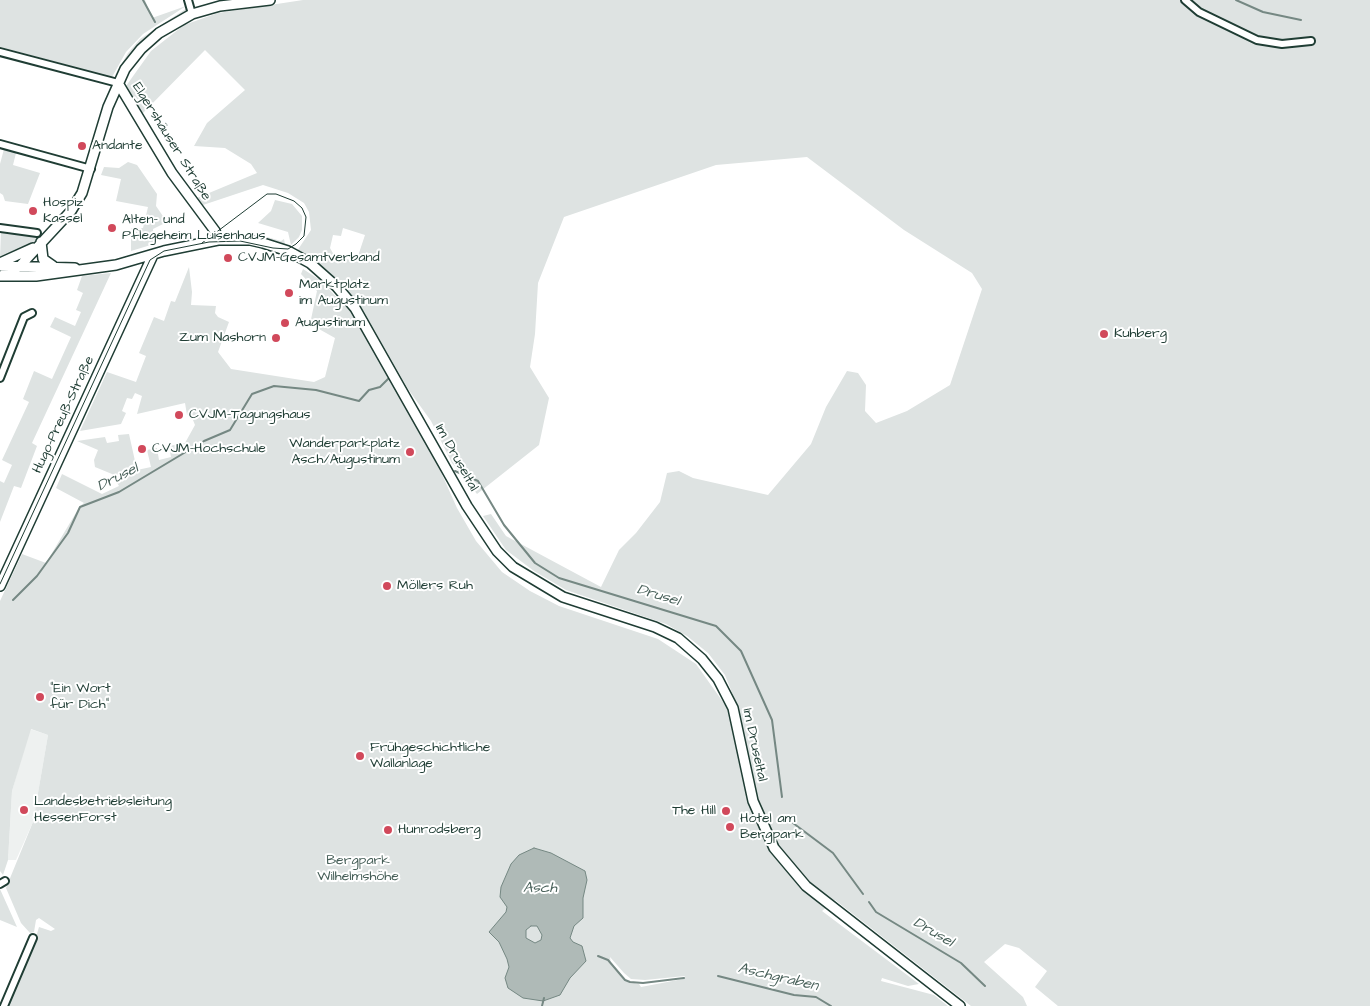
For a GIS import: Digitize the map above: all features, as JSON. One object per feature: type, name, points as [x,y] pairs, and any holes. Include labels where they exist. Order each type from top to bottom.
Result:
[{"type":"main road","points":[[1,276],[20,266],[82,194],[108,107],[118,83],[132,60],[145,44],[159,33],[192,14],[220,6],[270,0]]},
{"type":"main road","name":"Elgershäuser Straße","points":[[118,83],[172,174],[215,231],[218,240]]},
{"type":"main road","name":"Im Druseltal","points":[[1,276],[36,276],[116,265],[218,240],[263,243],[297,255],[310,263],[331,281],[355,308],[445,468],[479,526],[497,551],[513,567],[563,597],[655,627],[678,638],[702,659],[718,680],[733,708],[753,801],[774,848],[806,886],[960,1006]]},
{"type":"main road","points":[[0,265],[41,242]]},
{"type":"main road","points":[[41,242],[43,259],[57,266]]},
{"type":"main road","name":"Hugo-Preuß-Straße","points":[[0,586],[153,255]]},
{"type":"main road","name":"Im Druseltal","points":[[0,265],[57,266],[82,269]]},
{"type":"street","points":[[188,0],[192,14]]},
{"type":"street","points":[[1185,0],[1199,12],[1257,40],[1282,44],[1311,41]]},
{"type":"street","points":[[0,52],[118,83]]},
{"type":"street","points":[[0,144],[91,169]]},
{"type":"street","points":[[0,228],[37,233]]},
{"type":"street","points":[[0,376],[24,317],[32,313]]},
{"type":"street","points":[[4,1006],[33,938]]},
{"type":"shaded area","points":[[30,729],[48,735],[33,822],[16,860],[8,860],[12,791]]},
{"type":"green space","points":[[0,0],[145,0],[152,18],[186,6],[143,34],[126,52],[112,77],[0,47]]},
{"type":"green space","name":"Bergpark Wilhelmshöhe","points":[[303,0],[1370,0],[1370,1006],[1058,1006],[1035,987],[1047,971],[1019,948],[1005,944],[984,962],[1023,997],[1027,1006],[971,1006],[835,900],[822,911],[919,984],[908,986],[882,978],[881,981],[934,995],[948,1006],[1,1006],[28,940],[36,937],[39,927],[51,931],[55,929],[39,918],[36,920],[34,932],[30,933],[21,923],[6,888],[33,822],[48,735],[31,729],[12,791],[8,860],[3,875],[0,871],[0,601],[22,554],[46,563],[80,506],[84,503],[56,488],[62,474],[102,494],[119,486],[112,474],[95,467],[94,460],[98,450],[77,441],[105,437],[107,443],[119,441],[118,435],[129,434],[137,470],[151,467],[147,450],[157,448],[159,460],[171,457],[169,446],[185,443],[195,425],[191,415],[187,415],[185,403],[137,414],[142,396],[135,393],[132,399],[127,398],[122,411],[126,413],[121,424],[80,431],[107,372],[136,382],[146,356],[139,353],[154,317],[164,321],[171,301],[175,302],[189,267],[192,292],[191,305],[216,306],[215,313],[218,317],[229,322],[218,352],[231,369],[314,382],[325,377],[335,338],[310,324],[317,291],[301,274],[303,269],[320,280],[350,311],[365,334],[440,470],[457,508],[476,541],[502,572],[530,591],[559,606],[658,639],[696,664],[728,709],[737,705],[725,675],[708,653],[687,636],[666,624],[566,590],[534,571],[506,550],[483,516],[491,514],[506,536],[601,587],[619,550],[636,533],[660,502],[667,473],[679,471],[693,478],[768,495],[811,444],[826,407],[847,371],[858,373],[866,385],[865,411],[876,423],[907,411],[950,385],[982,289],[972,273],[904,230],[807,157],[716,165],[564,217],[538,283],[535,334],[530,367],[549,398],[539,445],[477,494],[452,463],[431,421],[408,389],[359,303],[326,271],[297,251],[311,230],[309,212],[304,203],[288,193],[263,185],[203,205],[197,198],[257,173],[251,164],[225,148],[194,146],[207,123],[245,90],[205,50],[142,114],[126,86],[151,51],[184,25],[218,13]],"holes":[[[343,228],[365,235],[356,262],[334,255],[330,248],[333,235],[341,236]],[[610,957],[631,979],[645,980],[685,976],[683,979],[641,987],[639,984],[625,981],[611,965]]]},
{"type":"green space","points":[[187,8],[185,12],[161,26],[142,41],[114,77],[128,53],[140,39]]},
{"type":"green space","points":[[4,149],[16,153],[13,165],[40,173],[28,204],[5,201],[0,193],[0,164]]},
{"type":"green space","points":[[128,162],[137,165],[157,194],[156,206],[167,222],[153,229],[154,244],[131,251],[131,228],[143,228],[148,207],[116,201],[121,179],[101,175],[104,167],[119,168]]},
{"type":"green space","points":[[275,200],[292,204],[302,216],[302,230],[299,237],[291,245],[288,232],[258,223],[271,211]]},
{"type":"green space","points":[[1,231],[36,235],[39,238],[30,245],[0,258]]},
{"type":"green space","points":[[249,232],[281,241],[284,239],[285,245],[247,235]]},
{"type":"green space","points":[[111,273],[32,443],[37,446],[21,488],[14,486],[0,522],[0,481],[4,483],[12,465],[2,460],[29,402],[23,399],[34,371],[52,379],[71,337],[50,327],[55,317],[75,326],[81,312],[76,310],[83,293],[77,290],[82,276]]},
{"type":"green space","points":[[0,889],[17,927],[0,920]]},
{"type":"water","name":"Asch","points":[[534,848],[551,853],[585,871],[587,880],[583,898],[583,918],[574,926],[570,938],[573,942],[582,946],[586,961],[570,978],[560,995],[543,1001],[523,998],[508,988],[505,978],[509,967],[507,959],[499,942],[489,932],[506,912],[507,907],[500,897],[501,887],[511,864],[519,855]],"holes":[[[531,926],[537,926],[542,935],[541,940],[535,943],[526,938],[526,930]]]},
{"type":"waterway","points":[[143,0],[155,22]]},
{"type":"waterway","points":[[1236,0],[1263,12],[1301,20]]},
{"type":"waterway","name":"Drusel","points":[[13,600],[37,576],[68,533],[80,507],[119,492],[204,441],[230,430],[252,394],[274,386],[316,390],[359,401],[369,390],[380,387],[389,378]]},
{"type":"waterway","name":"Drusel","points":[[455,471],[478,481],[504,525],[535,563],[559,578],[716,626],[741,651],[772,720],[782,797]]},
{"type":"waterway","name":"Drusel","points":[[785,817],[833,853],[863,894]]},
{"type":"waterway","name":"Drusel","points":[[869,902],[876,912],[961,963],[985,986]]},
{"type":"waterway","name":"Aschgraben","points":[[598,956],[608,960],[625,980],[630,982],[643,983],[684,978]]},
{"type":"waterway","name":"Aschgraben","points":[[718,976],[794,995],[816,997],[831,1006]]},
{"type":"waterway","points":[[542,1006],[544,998]]},
{"type":"tram line","points":[[0,584],[150,260],[164,251],[209,242],[240,241],[288,249],[304,236],[306,217],[302,208],[294,201],[276,194],[267,194],[202,243]]},
{"type":"place","name":"Andante","points":[[82,146]]},
{"type":"place","name":"Hospiz Kassel","points":[[33,211]]},
{"type":"place","name":"Alten- und Pflegeheim Luisenhaus","points":[[112,228]]},
{"type":"place","name":"CVJM-Gesamtverband","points":[[228,258]]},
{"type":"place","name":"Marktplatz im Augustinum","points":[[289,293]]},
{"type":"place","name":"Augustinum","points":[[285,323]]},
{"type":"place","name":"Kuhberg","points":[[1104,334]]},
{"type":"place","name":"Zum Nashorn","points":[[276,338]]},
{"type":"place","name":"CVJM-Tagungshaus","points":[[179,415]]},
{"type":"place","name":"CVJM-Hochschule","points":[[142,449]]},
{"type":"place","name":"Wanderparkplatz Asch/Augustinum","points":[[410,452]]},
{"type":"place","name":"Möllers Ruh","points":[[387,586]]},
{"type":"place","name":"\"Ein Wort für Dich\"","points":[[40,697]]},
{"type":"place","name":"Frühgeschichtliche Wallanlage","points":[[360,756]]},
{"type":"place","name":"Landesbetriebsleitung HessenForst","points":[[24,810]]},
{"type":"place","name":"The Hill","points":[[726,811]]},
{"type":"place","name":"Hotel am Bergpark","points":[[730,827]]},
{"type":"place","name":"Hunrodsberg","points":[[388,830]]}]
